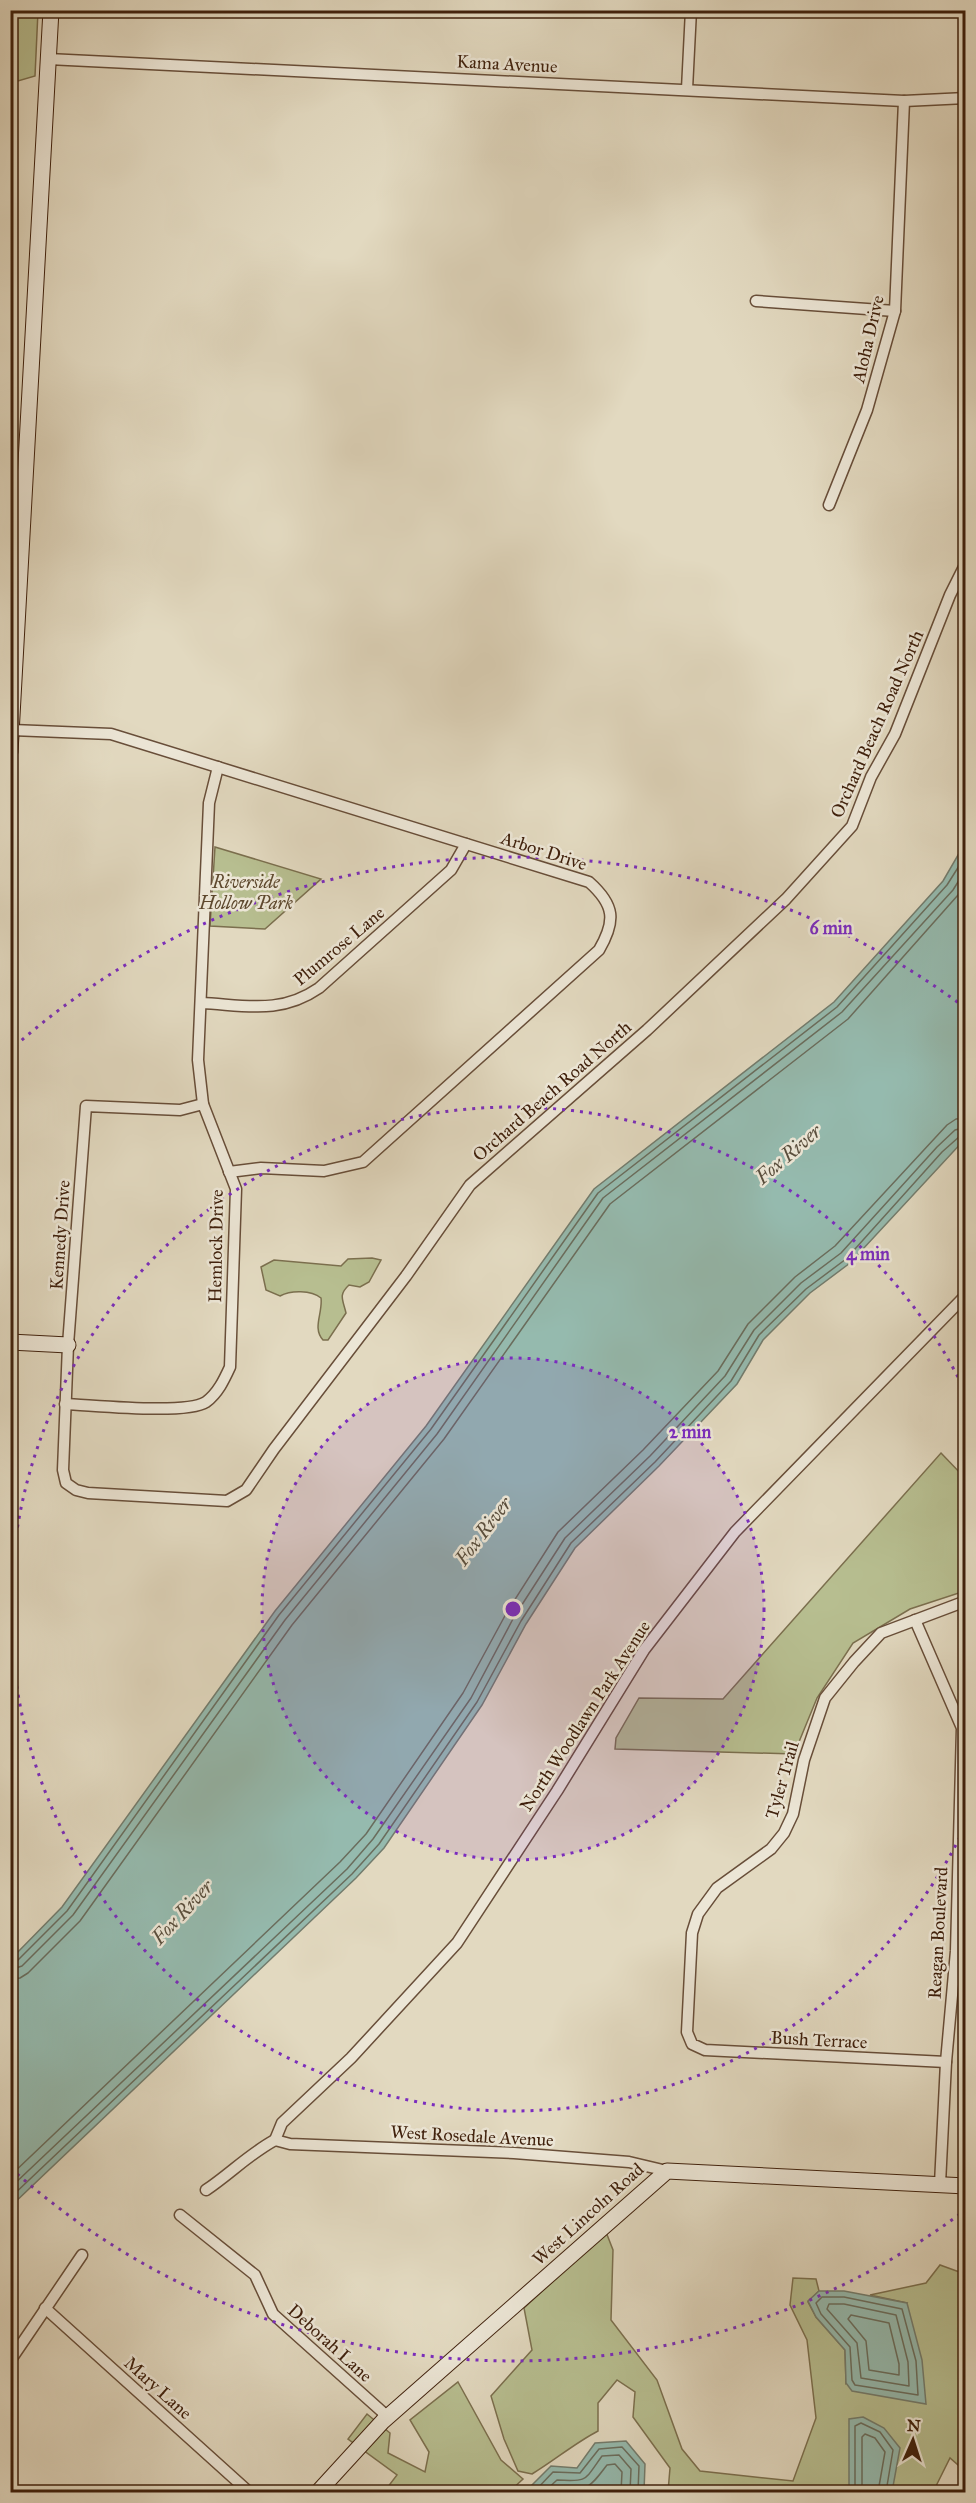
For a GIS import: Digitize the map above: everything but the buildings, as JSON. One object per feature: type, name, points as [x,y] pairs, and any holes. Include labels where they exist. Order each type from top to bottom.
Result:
[{"type":"street","points":[[10,752],[51,10]]},
{"type":"street","points":[[687,89],[691,10]]},
{"type":"street","name":"Kama Avenue","points":[[48,59],[904,101],[966,98]]},
{"type":"street","name":"Aloha Drive","points":[[829,505],[867,410],[895,311],[904,101]]},
{"type":"street","points":[[756,301],[895,311]]},
{"type":"street","name":"Orchard Beach Road North","points":[[66,1483],[76,1490],[88,1493],[227,1501],[246,1490],[274,1449],[406,1276],[470,1185],[646,1030],[769,916],[852,826],[871,777],[895,734],[966,563]]},
{"type":"street","name":"Arbor Drive","points":[[12,730],[111,734],[589,882],[604,895],[611,912],[610,932],[599,950],[363,1162],[324,1171],[261,1168],[229,1172]]},
{"type":"street","name":"Hemlock Drive","points":[[65,1404],[185,1408],[205,1402],[220,1388],[230,1367],[236,1189],[203,1104],[198,1060],[209,803],[218,767]]},
{"type":"street","name":"Plumrose Lane","points":[[201,1003],[279,1007],[302,1000],[319,988],[451,870],[466,844]]},
{"type":"street","name":"Kennedy Drive","points":[[66,1483],[63,1470],[68,1345],[86,1106],[180,1110],[203,1104]]},
{"type":"street","name":"North Woodlawn Park Avenue","points":[[275,2140],[282,2123],[351,2058],[457,1943],[557,1791],[644,1650],[735,1533],[966,1295]]},
{"type":"street","points":[[10,1342],[68,1345]]},
{"type":"street","name":"Tyler Trail","points":[[692,2044],[687,2032],[692,1933],[698,1914],[717,1888],[771,1849],[784,1833],[793,1814],[804,1760],[825,1698],[881,1633],[966,1601]]},
{"type":"street","name":"Reagan Boulevard","points":[[915,1620],[962,1728],[961,1951],[946,2062],[940,2184]]},
{"type":"street","name":"Bush Terrace","points":[[692,2044],[705,2050],[946,2062]]},
{"type":"street","points":[[206,2190],[229,2175],[239,2162],[275,2140]]},
{"type":"street","name":"West Rosedale Avenue","points":[[275,2140],[290,2144],[514,2153],[629,2162],[667,2171]]},
{"type":"street","name":"West Lincoln Road","points":[[318,2493],[388,2417],[667,2171],[966,2186]]},
{"type":"street","name":"Deborah Lane","points":[[180,2215],[255,2275],[273,2314],[388,2417]]},
{"type":"street","points":[[10,2361],[82,2255]]},
{"type":"street","name":"Mary Lane","points":[[45,2308],[249,2493]]},
{"type":"green space","points":[[11,10],[38,11],[35,76],[11,83]]},
{"type":"green space","name":"Riverside Hollow Park","points":[[215,847],[321,879],[265,929],[210,926]]},
{"type":"green space","points":[[348,1259],[381,1260],[369,1282],[360,1287],[349,1285],[343,1292],[342,1298],[346,1313],[328,1340],[323,1340],[318,1330],[321,1298],[312,1293],[301,1292],[280,1296],[266,1290],[261,1267],[274,1260],[341,1266]]},
{"type":"green space","points":[[941,1453],[965,1478],[965,1591],[910,1609],[853,1643],[817,1698],[794,1754],[615,1749],[616,1738],[639,1698],[723,1699]]},
{"type":"green space","points":[[606,2232],[613,2250],[611,2320],[657,2380],[682,2449],[700,2471],[793,2481],[816,2418],[807,2340],[790,2305],[793,2278],[816,2279],[819,2291],[808,2302],[816,2317],[845,2350],[846,2383],[907,2303],[870,2295],[926,2283],[940,2265],[965,2274],[965,2471],[950,2458],[933,2492],[668,2492],[670,2468],[633,2417],[635,2392],[617,2380],[598,2403],[598,2431],[532,2474],[518,2471],[504,2439],[491,2396],[532,2350],[524,2308]]},
{"type":"green space","points":[[458,2382],[501,2460],[523,2479],[509,2492],[384,2492],[397,2475],[348,2439],[367,2414],[390,2433],[388,2453],[425,2472],[429,2452],[410,2420]]},
{"type":"water","name":"Fox River","points":[[965,843],[965,1139],[850,1263],[810,1293],[763,1340],[737,1384],[659,1466],[575,1548],[526,1624],[482,1705],[384,1848],[356,1878],[11,2206],[11,1959],[62,1907],[275,1611],[426,1426],[594,1189],[834,1002],[943,881]]},
{"type":"water","points":[[819,2291],[844,2291],[907,2303],[922,2360],[926,2404],[852,2391],[846,2383],[845,2350],[816,2317],[808,2301]]},
{"type":"water","points":[[863,2417],[884,2428],[900,2448],[892,2492],[849,2492],[849,2419]]},
{"type":"water","points":[[626,2441],[645,2464],[644,2492],[525,2492],[551,2466],[577,2468],[595,2443]]}]
